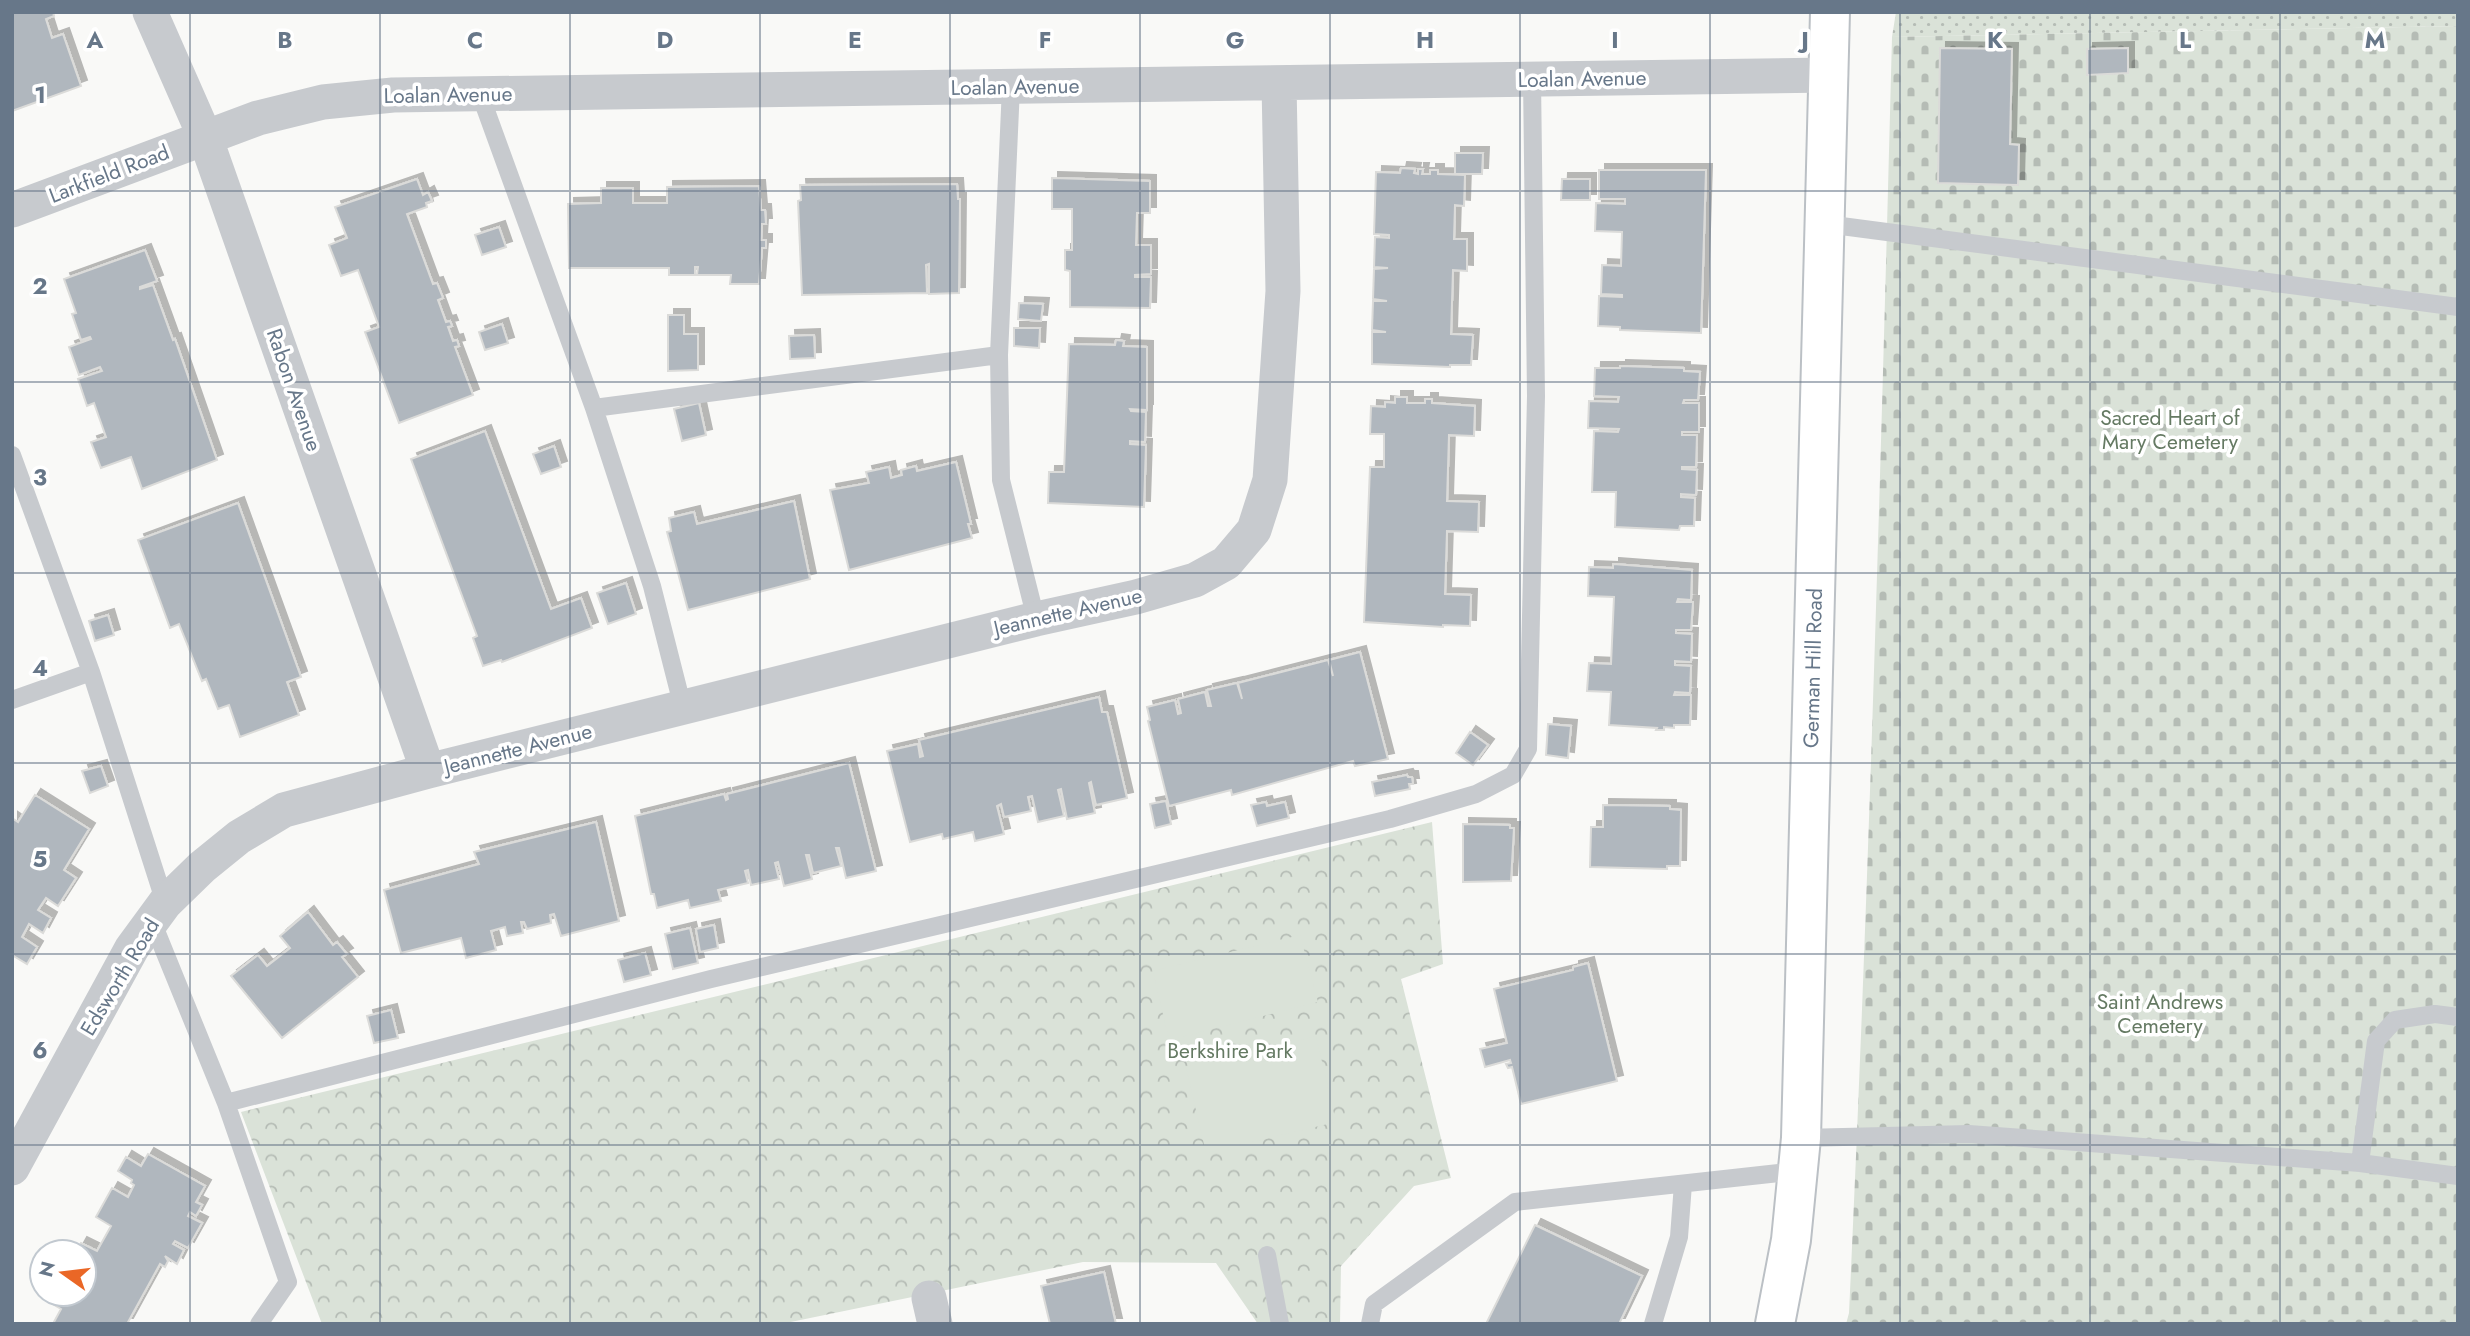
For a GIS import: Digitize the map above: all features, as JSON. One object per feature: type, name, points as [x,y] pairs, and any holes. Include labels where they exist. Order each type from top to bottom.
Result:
[{"type":"street","name":"Rabon Avenue","points":[[150,12],[205,137],[428,771]]},
{"type":"street","name":"German Hill Road","points":[[1774,1324],[1791,1240],[1799,1155],[1830,12]]},
{"type":"street","name":"Loalan Avenue","points":[[205,137],[258,118],[323,102],[393,95],[1830,75]]},
{"type":"street","name":"Jeannette Avenue","points":[[428,771],[1036,619],[1136,597],[1195,580],[1226,563],[1254,530],[1270,480],[1283,291],[1279,83]]},
{"type":"street","name":"Larkfield Road","points":[[12,210],[205,137]]},
{"type":"street","name":"Edsworth Road","points":[[12,1168],[132,948],[159,912],[202,867],[239,837],[284,810],[428,771]]},
{"type":"lane","points":[[226,1102],[711,979],[1390,819],[1476,794],[1513,775],[1528,749],[1536,396],[1532,79]]},
{"type":"lane","points":[[1012,87],[999,355],[1001,480],[1036,619]]},
{"type":"lane","points":[[480,94],[594,408],[652,586],[682,708]]},
{"type":"lane","points":[[1826,225],[2458,307]]},
{"type":"lane","points":[[594,408],[999,355]]},
{"type":"lane","points":[[12,455],[91,672],[159,912],[288,1282],[259,1324]]},
{"type":"lane","points":[[12,700],[91,672]]},
{"type":"lane","points":[[2360,1163],[2376,1041],[2395,1020],[2435,1014],[2458,1017]]},
{"type":"lane","points":[[1370,1324],[1374,1304],[1515,1202],[1683,1184],[1799,1155],[1969,1134],[2360,1163],[2458,1176]]},
{"type":"lane","points":[[1653,1324],[1679,1237],[1683,1184]]},
{"type":"lane","points":[[1267,1255],[1280,1324]]},
{"type":"green space","points":[[1896,12],[2458,12],[2458,26],[1892,37]]},
{"type":"green space","points":[[2458,26],[2458,1324],[1846,1324],[1849,1313],[1868,835],[1892,37]]},
{"type":"green space","name":"Berkshire Park","points":[[1432,822],[1443,964],[1401,979],[1451,1178],[1414,1186],[1341,1266],[1340,1324],[1258,1324],[1216,1263],[1083,1262],[781,1324],[322,1324],[241,1112]]},
{"type":"green space","points":[[1300,935],[1318,1002],[1169,1040],[1153,971]]},
{"type":"green space","points":[[1316,1036],[1336,1122],[1206,1153],[1186,1067]]},
{"type":"building","points":[[12,12],[53,12],[54,16],[46,19],[52,38],[63,34],[81,86],[12,111]]},
{"type":"building","points":[[1940,48],[2012,49],[2010,144],[2019,145],[2018,185],[1938,183]]},
{"type":"building","points":[[2128,48],[2128,73],[2087,75],[2087,49]]},
{"type":"building","points":[[1455,153],[1483,153],[1482,174],[1455,174]]},
{"type":"building","points":[[1401,168],[1415,169],[1414,173],[1418,174],[1418,169],[1423,169],[1422,174],[1438,170],[1438,174],[1465,175],[1464,206],[1455,205],[1454,239],[1467,239],[1467,271],[1453,270],[1451,334],[1473,335],[1471,365],[1450,367],[1372,364],[1372,332],[1386,332],[1372,330],[1373,301],[1387,301],[1373,299],[1374,269],[1388,268],[1374,267],[1375,237],[1389,238],[1389,235],[1374,234],[1376,172],[1400,173]]},
{"type":"building","points":[[1599,170],[1706,170],[1701,333],[1620,330],[1620,327],[1598,326],[1599,296],[1622,297],[1601,294],[1602,265],[1621,266],[1622,232],[1595,231],[1596,203],[1625,204],[1625,199],[1599,199]]},
{"type":"building","points":[[1052,178],[1150,181],[1150,213],[1137,213],[1136,245],[1151,245],[1151,274],[1135,277],[1151,277],[1150,308],[1070,307],[1070,271],[1065,270],[1065,250],[1072,250],[1072,209],[1052,209]]},
{"type":"building","points":[[417,179],[423,195],[428,192],[432,201],[426,203],[427,207],[407,214],[433,284],[437,283],[443,298],[438,300],[446,322],[450,321],[452,326],[448,327],[453,341],[457,340],[459,346],[455,347],[473,395],[399,423],[365,332],[379,327],[358,270],[341,276],[329,245],[347,238],[335,207]]},
{"type":"building","points":[[1562,179],[1590,179],[1590,200],[1561,200]]},
{"type":"building","points":[[957,184],[960,199],[959,293],[929,294],[929,264],[926,265],[927,293],[802,295],[798,201],[801,200],[800,185]]},
{"type":"building","points":[[759,186],[761,210],[765,210],[766,224],[762,224],[761,240],[766,240],[766,248],[762,248],[759,284],[730,284],[731,275],[697,275],[698,267],[695,267],[695,275],[669,275],[669,268],[569,268],[568,204],[601,203],[601,188],[633,188],[633,203],[667,203],[667,187]]},
{"type":"building","points":[[499,227],[506,247],[482,255],[475,235]]},
{"type":"building","points":[[145,250],[157,281],[140,289],[153,285],[173,340],[175,339],[217,460],[142,489],[131,457],[101,468],[91,442],[106,437],[94,403],[87,406],[78,379],[102,371],[100,367],[79,375],[69,347],[91,339],[81,340],[72,314],[76,313],[64,279]]},
{"type":"building","points":[[1019,303],[1043,304],[1041,321],[1018,319]]},
{"type":"building","points":[[668,315],[684,315],[684,334],[698,334],[698,370],[668,371]]},
{"type":"building","points":[[502,324],[508,343],[485,350],[479,332]]},
{"type":"building","points":[[1014,328],[1040,328],[1039,348],[1014,346]]},
{"type":"building","points":[[814,335],[815,358],[790,359],[789,336]]},
{"type":"building","points":[[1116,340],[1124,341],[1123,346],[1147,347],[1147,410],[1130,409],[1146,412],[1145,442],[1130,441],[1130,444],[1146,445],[1144,507],[1048,503],[1049,472],[1064,472],[1069,344],[1115,345]]},
{"type":"building","points":[[1595,368],[1684,368],[1684,371],[1700,372],[1698,400],[1684,400],[1683,403],[1699,403],[1699,432],[1682,432],[1682,435],[1697,435],[1696,467],[1682,467],[1697,470],[1696,495],[1681,494],[1681,497],[1695,498],[1694,526],[1680,526],[1679,530],[1615,527],[1616,492],[1592,492],[1594,431],[1618,432],[1619,429],[1588,428],[1589,401],[1618,402],[1619,397],[1594,396]]},
{"type":"building","points":[[1395,397],[1407,397],[1407,403],[1425,403],[1425,399],[1432,399],[1432,403],[1475,406],[1474,436],[1449,435],[1447,501],[1479,502],[1478,532],[1447,531],[1445,594],[1471,595],[1470,626],[1364,622],[1370,467],[1384,467],[1384,434],[1370,434],[1371,406],[1385,407],[1385,402],[1395,403]]},
{"type":"building","points":[[699,403],[706,435],[682,441],[674,409]]},
{"type":"building","points":[[485,431],[551,609],[581,598],[592,628],[502,662],[501,660],[483,666],[473,638],[477,636],[411,459]]},
{"type":"building","points":[[554,446],[561,467],[541,474],[533,454]]},
{"type":"building","points":[[956,462],[972,538],[849,570],[830,490],[869,483],[866,472],[889,467],[891,478],[902,475],[901,470],[916,466],[917,471]]},
{"type":"building","points":[[794,501],[810,579],[688,610],[667,532],[671,531],[669,518],[694,512],[697,524]]},
{"type":"building","points":[[238,503],[301,677],[287,682],[299,715],[240,737],[229,705],[218,709],[206,679],[202,681],[179,624],[170,628],[138,540]]},
{"type":"building","points":[[1613,564],[1692,570],[1691,600],[1678,599],[1677,602],[1693,602],[1691,630],[1676,630],[1676,633],[1692,634],[1691,662],[1675,661],[1675,665],[1691,666],[1690,693],[1675,692],[1674,695],[1691,695],[1690,725],[1674,725],[1674,728],[1656,730],[1657,728],[1609,725],[1611,692],[1587,691],[1589,663],[1611,664],[1614,597],[1588,596],[1589,567],[1613,568]]},
{"type":"building","points":[[626,583],[636,614],[608,624],[597,593]]},
{"type":"building","points":[[108,615],[114,635],[95,641],[89,621]]},
{"type":"building","points":[[1360,652],[1388,759],[1355,766],[1353,761],[1232,795],[1231,790],[1169,806],[1147,707],[1175,700],[1178,714],[1181,713],[1178,699],[1205,692],[1208,706],[1211,706],[1207,690],[1237,683],[1242,699],[1238,683],[1328,660],[1333,676],[1329,660]]},
{"type":"building","points":[[1099,697],[1102,712],[1107,712],[1127,798],[1096,805],[1091,782],[1089,783],[1095,813],[1067,819],[1061,789],[1058,790],[1064,816],[1038,822],[1032,796],[1028,797],[1031,811],[1004,817],[1001,804],[997,806],[1004,834],[975,841],[973,832],[943,839],[942,834],[910,842],[887,751],[918,744],[920,757],[923,756],[919,740]]},
{"type":"building","points":[[1548,724],[1571,726],[1568,758],[1546,755]]},
{"type":"building","points":[[1470,732],[1488,745],[1473,765],[1456,753]]},
{"type":"building","points":[[849,763],[876,871],[846,878],[839,848],[836,848],[841,866],[813,873],[809,855],[806,855],[812,879],[784,886],[778,862],[775,863],[779,879],[751,885],[748,870],[745,871],[748,883],[718,890],[721,901],[690,908],[688,900],[657,908],[654,894],[651,894],[635,816],[724,794],[726,800],[727,794]]},
{"type":"building","points":[[101,766],[108,786],[90,793],[82,771]]},
{"type":"building","points":[[1407,775],[1412,777],[1413,784],[1409,784],[1410,789],[1375,796],[1372,782]]},
{"type":"building","points":[[35,795],[89,829],[64,870],[76,878],[58,906],[46,898],[38,910],[51,918],[43,933],[29,924],[22,937],[37,947],[27,964],[12,955],[12,818],[18,822]]},
{"type":"building","points":[[1166,801],[1171,824],[1155,828],[1150,804]]},
{"type":"building","points":[[1266,802],[1267,806],[1285,802],[1289,818],[1257,826],[1251,805]]},
{"type":"building","points":[[1603,805],[1670,806],[1670,809],[1681,810],[1680,866],[1667,866],[1667,869],[1590,867],[1591,827],[1603,827]]},
{"type":"building","points":[[596,822],[619,921],[561,936],[554,914],[550,915],[551,923],[527,929],[524,922],[521,922],[523,933],[507,936],[505,927],[491,931],[496,950],[466,958],[461,938],[401,953],[384,890],[479,864],[474,852]]},
{"type":"building","points":[[1463,824],[1510,825],[1510,828],[1514,828],[1511,881],[1463,882]]},
{"type":"building","points":[[308,912],[333,945],[337,942],[347,954],[342,957],[358,977],[282,1038],[231,976],[258,955],[267,966],[290,948],[280,936]]},
{"type":"building","points":[[714,925],[718,948],[700,952],[696,929]]},
{"type":"building","points":[[690,928],[698,963],[673,969],[665,934]]},
{"type":"building","points":[[645,953],[651,975],[624,982],[618,960]]},
{"type":"building","points":[[1588,963],[1617,1081],[1521,1104],[1512,1067],[1508,1068],[1506,1064],[1511,1063],[1510,1060],[1485,1067],[1480,1049],[1507,1043],[1494,989],[1573,970],[1573,967]]},
{"type":"building","points":[[391,1010],[398,1038],[374,1043],[367,1016]]},
{"type":"building","points":[[148,1154],[205,1186],[196,1202],[202,1205],[196,1216],[190,1212],[188,1216],[202,1223],[188,1248],[175,1241],[173,1244],[184,1250],[177,1264],[165,1256],[168,1261],[165,1267],[160,1264],[127,1324],[57,1324],[54,1322],[59,1308],[98,1308],[98,1249],[111,1226],[96,1217],[112,1188],[128,1197],[134,1185],[132,1180],[118,1171],[126,1157],[141,1166]]},
{"type":"building","points":[[1535,1225],[1642,1276],[1619,1324],[1486,1324]]},
{"type":"building","points":[[1104,1272],[1116,1324],[1050,1324],[1041,1286]]},
{"type":"park label","name":"Sacred Heart of Mary Cemetery","points":[[2170,430]]},
{"type":"park label","name":"Saint Andrews Cemetery","points":[[2160,1014]]}]
